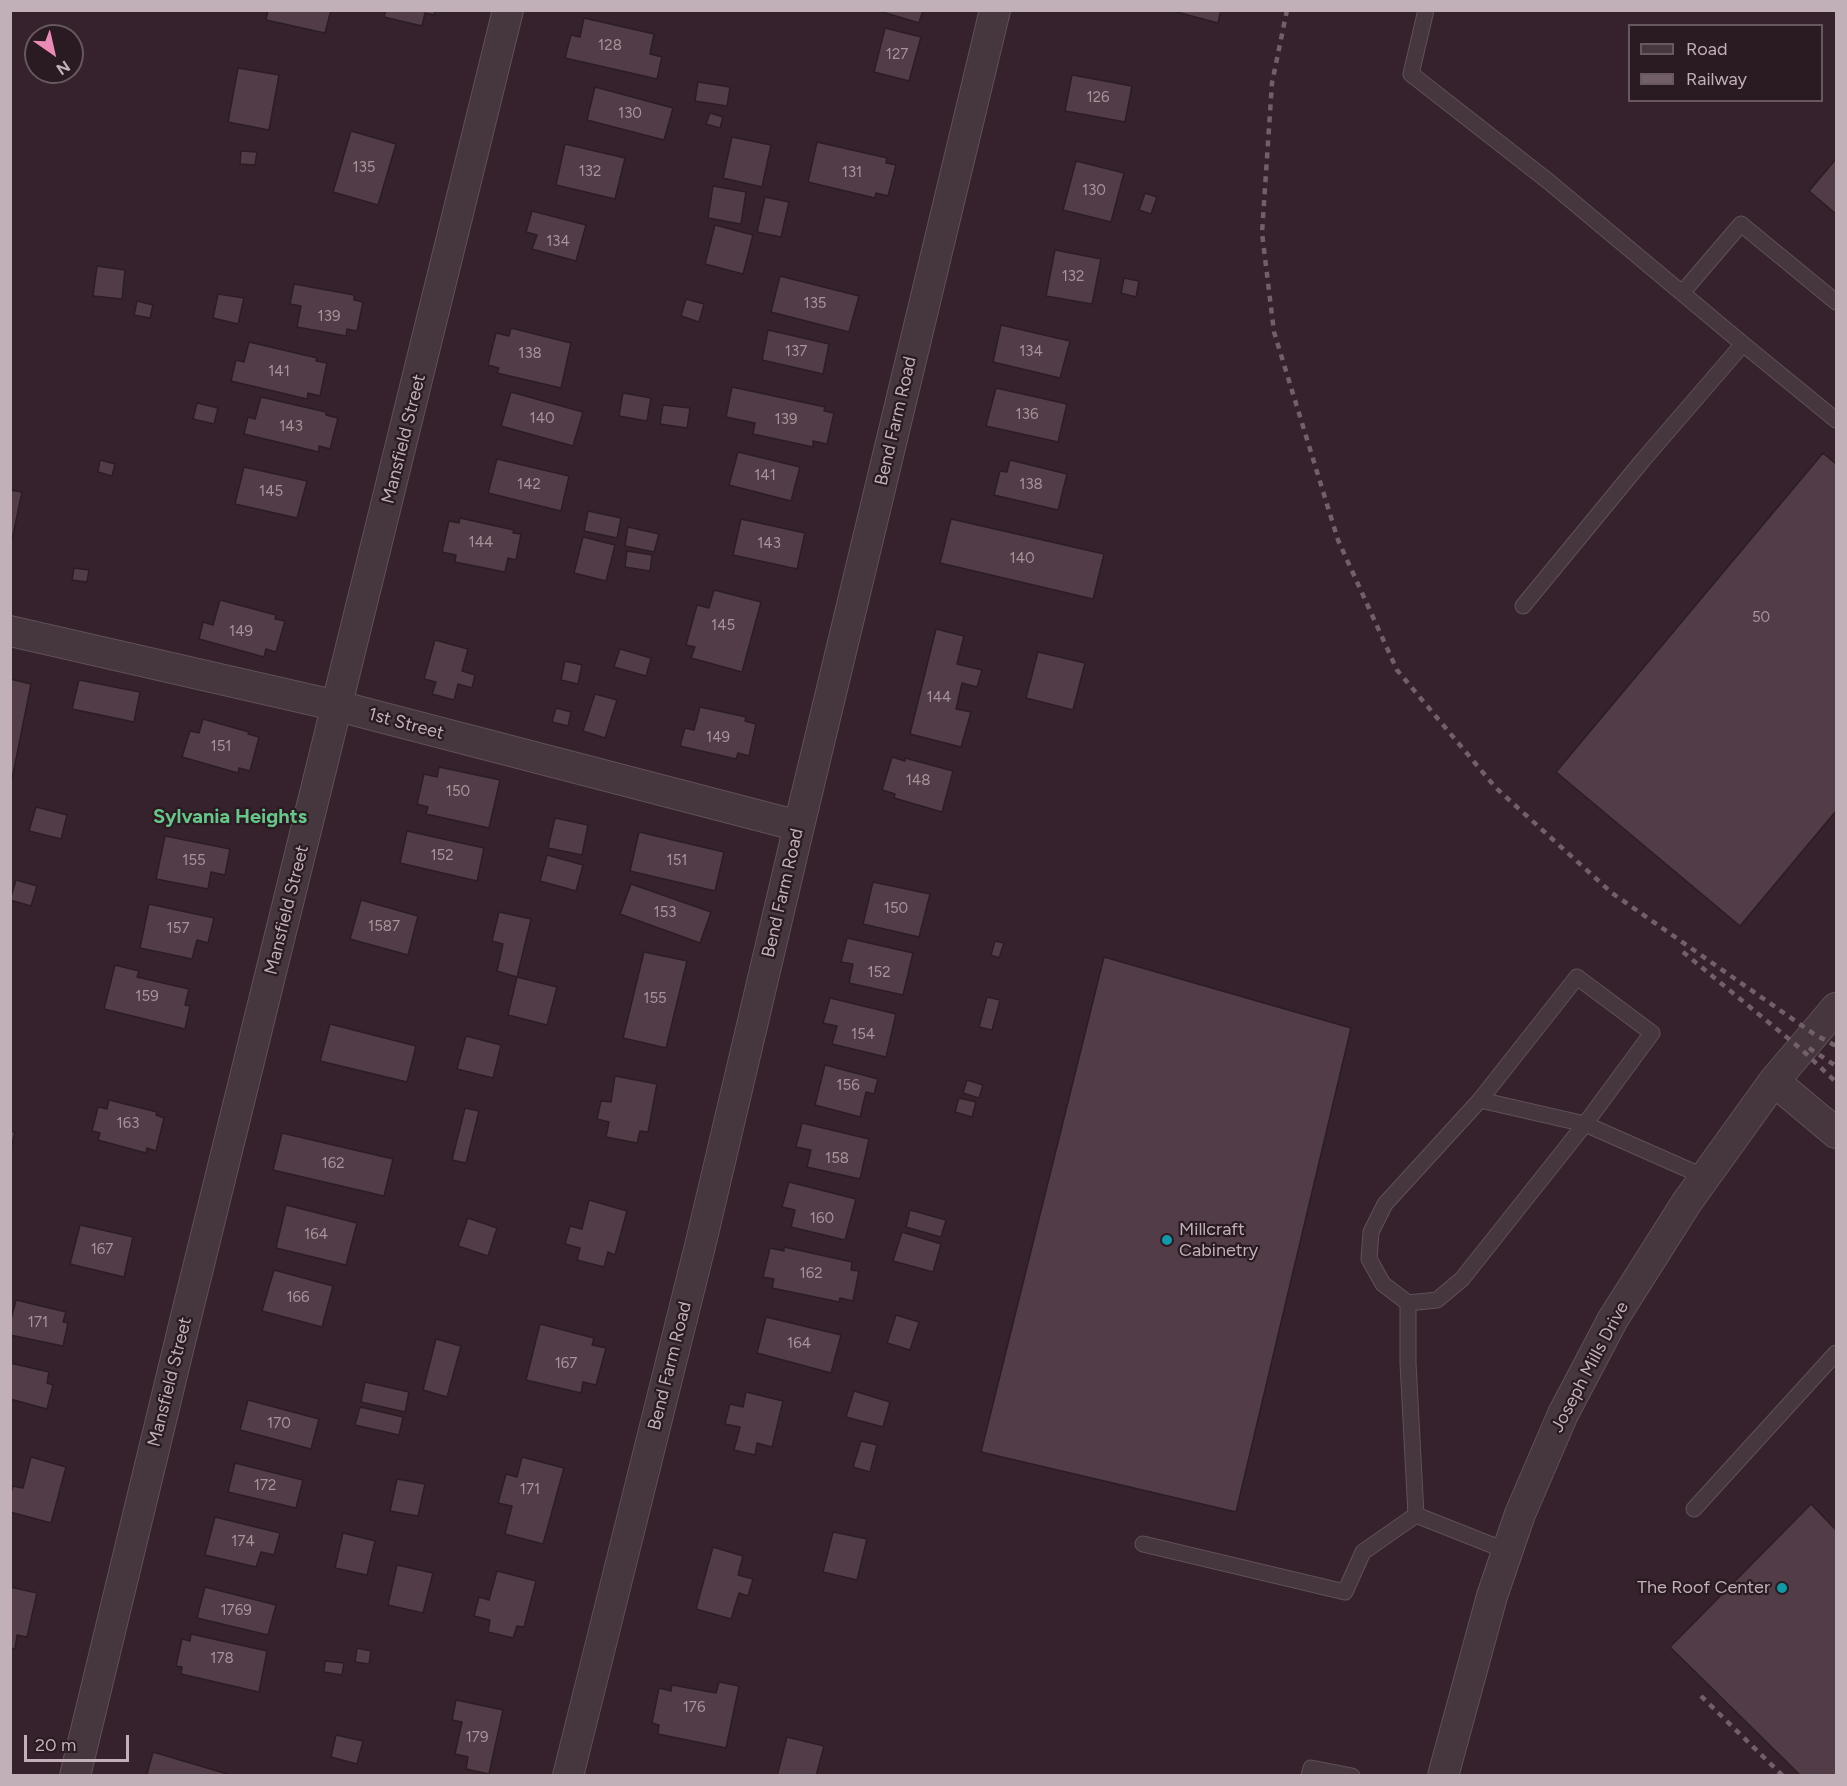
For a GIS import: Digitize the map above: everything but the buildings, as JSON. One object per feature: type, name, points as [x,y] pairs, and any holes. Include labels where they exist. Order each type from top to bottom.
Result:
[{"type":"street","name":"Mansfield Street","points":[[75,1776],[508,10]]},
{"type":"street","name":"Bend Farm Road","points":[[568,1776],[701,1242],[995,10]]},
{"type":"street","name":"1st Street","points":[[10,632],[338,706],[799,826]]},
{"type":"street","name":"Joseph Mills Drive","points":[[1443,1776],[1492,1596],[1520,1514],[1563,1414],[1613,1319],[1705,1177],[1774,1081],[1836,1008]]},
{"type":"street","points":[[1774,1081],[1836,1133]]},
{"type":"lane","points":[[1426,10],[1411,74],[1548,181],[1836,420]]},
{"type":"lane","points":[[1682,293],[1741,224],[1836,302]]},
{"type":"lane","points":[[1522,606],[1642,460],[1743,344]]},
{"type":"lane","points":[[1577,977],[1652,1033],[1584,1124],[1462,1279],[1437,1300],[1408,1303],[1383,1284],[1369,1258],[1371,1232],[1385,1204],[1480,1100],[1577,977]]},
{"type":"lane","points":[[1480,1100],[1584,1124],[1705,1177]]},
{"type":"lane","points":[[1408,1303],[1408,1363],[1416,1515]]},
{"type":"lane","points":[[1694,1509],[1836,1353]]},
{"type":"lane","points":[[1416,1515],[1507,1551]]},
{"type":"lane","points":[[1143,1544],[1345,1592],[1363,1552],[1416,1515]]},
{"type":"lane","points":[[1309,1776],[1311,1768],[1352,1776]]},
{"type":"railway","points":[[1287,10],[1272,83],[1262,233],[1274,332],[1338,540],[1397,670],[1496,788],[1612,893],[1814,1034],[1836,1046]]},
{"type":"railway","points":[[1683,952],[1801,1049],[1836,1082]]},
{"type":"railway","points":[[1809,1048],[1836,1066]]},
{"type":"railway","points":[[1701,1696],[1783,1776]]},
{"type":"place","name":"Millcraft Cabinetry","points":[[1167,1240]]},
{"type":"place","name":"The Roof Center","points":[[1782,1588]]},
{"type":"district","name":"Sylvania Heights","points":[[230,817]]}]
